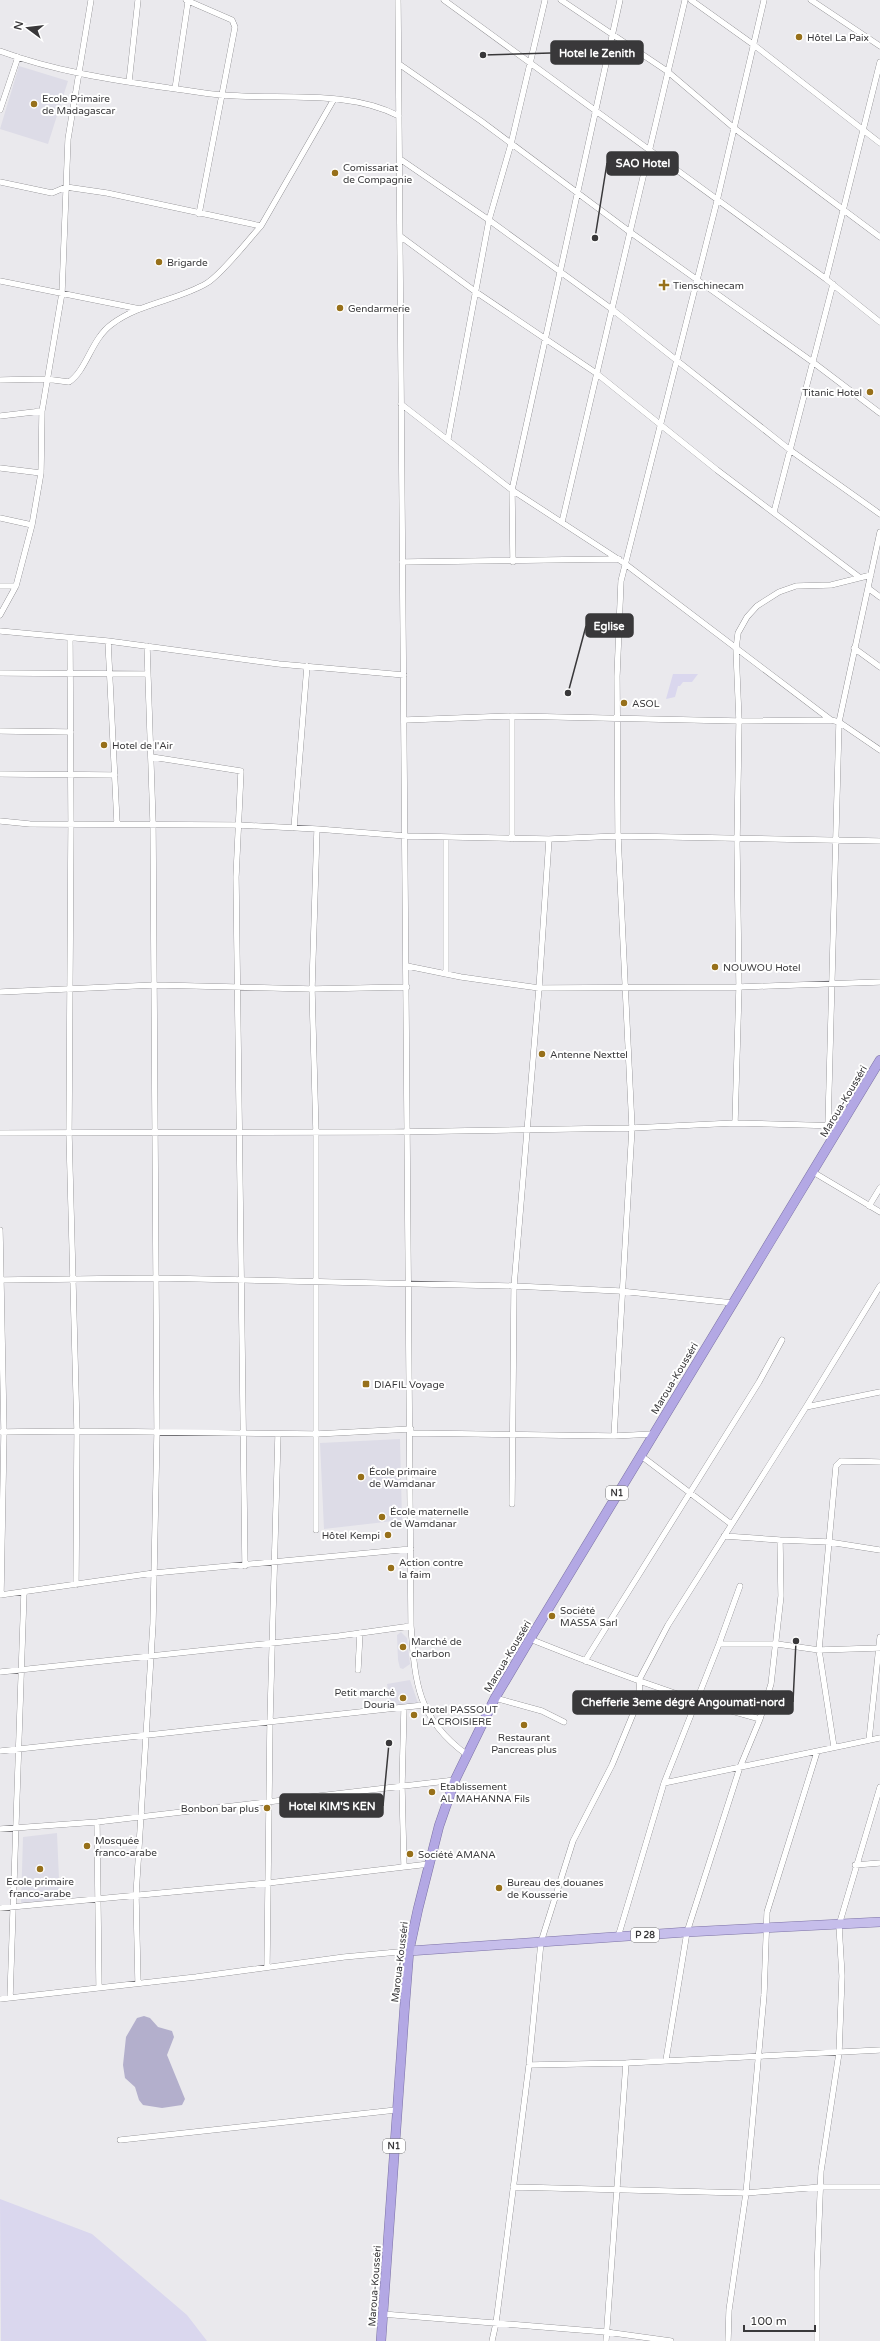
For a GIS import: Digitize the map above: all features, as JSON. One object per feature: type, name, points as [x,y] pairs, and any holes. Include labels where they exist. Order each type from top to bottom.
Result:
[{"type":"highway","name":"Maroua-Kousséri","points":[[381,2341],[396,2110],[410,1951],[429,1864],[455,1780],[466,1754],[495,1698],[640,1455],[880,1060]]},
{"type":"main road","name":"P 28","points":[[410,1951],[687,1932],[880,1922]]},
{"type":"street","points":[[0,615],[16,586],[32,525],[41,473],[42,411],[46,379],[62,293],[68,139],[78,74],[92,0]]},
{"type":"street","points":[[129,82],[138,0]]},
{"type":"street","points":[[398,0],[402,562],[406,836],[407,1132],[410,1283],[411,1626],[414,1673],[417,1690],[439,1730],[466,1754]]},
{"type":"street","points":[[444,0],[595,109],[717,201],[833,284],[880,322]]},
{"type":"street","points":[[448,439],[489,220],[511,144],[529,62],[545,0]]},
{"type":"street","points":[[561,0],[612,36],[667,71],[734,128],[880,237]]},
{"type":"street","points":[[513,562],[512,490],[559,271],[620,0]]},
{"type":"street","points":[[562,522],[596,373],[613,310],[684,0]]},
{"type":"street","points":[[691,0],[754,45],[880,143]]},
{"type":"street","points":[[614,1436],[620,1291],[632,1128],[618,836],[619,600],[624,563],[676,361],[695,280],[717,201],[764,0]]},
{"type":"street","points":[[811,0],[880,46]]},
{"type":"street","points":[[175,89],[187,1],[232,20],[234,23],[222,95],[199,214]]},
{"type":"street","points":[[0,51],[78,74],[222,95],[334,99],[377,106],[399,116]]},
{"type":"street","points":[[0,110],[18,57]]},
{"type":"street","points":[[826,279],[880,62]]},
{"type":"street","points":[[399,64],[577,192],[695,280],[814,363],[880,413]]},
{"type":"street","points":[[0,380],[46,379],[69,382],[73,379],[99,336],[112,324],[140,309],[209,282],[261,226],[334,99]]},
{"type":"street","points":[[400,159],[489,220],[613,310],[790,450],[880,514]]},
{"type":"street","points":[[0,182],[52,193],[66,187],[261,226]]},
{"type":"street","points":[[400,236],[476,292],[545,337],[596,373],[717,470],[859,577]]},
{"type":"street","points":[[0,281],[140,309]]},
{"type":"street","points":[[774,512],[814,363],[833,284]]},
{"type":"street","points":[[401,404],[512,490],[624,563],[831,720]]},
{"type":"street","points":[[0,416],[42,411]]},
{"type":"street","points":[[0,468],[41,473]]},
{"type":"street","points":[[0,518],[32,525]]},
{"type":"street","points":[[828,1124],[837,839],[839,722],[880,532]]},
{"type":"street","points":[[402,562],[619,560]]},
{"type":"street","points":[[735,1123],[739,987],[737,838],[738,721],[736,649],[738,634],[741,625],[765,600],[796,586],[831,584],[871,575]]},
{"type":"street","points":[[0,586],[16,586]]},
{"type":"street","points":[[868,588],[880,596]]},
{"type":"street","points":[[0,630],[108,641],[307,666],[404,675]]},
{"type":"street","points":[[70,638],[71,824],[69,1133],[77,1431],[76,1585]]},
{"type":"street","points":[[108,641],[117,824]]},
{"type":"street","points":[[138,1983],[136,1895],[151,1655],[157,1432],[155,985],[152,757],[148,646]]},
{"type":"street","points":[[854,648],[880,667]]},
{"type":"street","points":[[294,828],[307,666]]},
{"type":"street","points":[[0,673],[71,672],[148,674]]},
{"type":"street","points":[[405,720],[512,716],[738,721],[831,720],[839,722],[880,750]]},
{"type":"street","points":[[512,716],[512,839]]},
{"type":"street","points":[[0,731],[71,732]]},
{"type":"street","points":[[152,757],[241,771],[236,877],[245,1566]]},
{"type":"street","points":[[0,774],[71,776],[115,775]]},
{"type":"street","points":[[0,821],[71,824],[153,823],[238,825],[406,836],[512,839],[618,836],[880,840]]},
{"type":"street","points":[[316,1530],[316,1133],[312,988],[317,829]]},
{"type":"street","points":[[446,837],[446,974]]},
{"type":"street","points":[[512,1504],[511,1434],[514,1286],[539,988],[549,839]]},
{"type":"street","points":[[407,966],[446,974],[539,988],[739,987],[880,982]]},
{"type":"street","points":[[0,992],[155,985],[238,988],[407,987]]},
{"type":"street","points":[[0,1133],[239,1134],[407,1132],[632,1128],[735,1123],[828,1124],[841,1126]]},
{"type":"street","points":[[813,1172],[880,1212]]},
{"type":"street","points":[[869,1206],[880,1188]]},
{"type":"street","points":[[0,1230],[2,1432],[0,1595],[154,1573],[245,1566],[411,1549]]},
{"type":"street","points":[[0,1280],[157,1278],[514,1286],[620,1291],[733,1303]]},
{"type":"street","points":[[492,2341],[496,2323],[529,2065],[541,1942],[573,1842],[612,1765],[638,1702],[640,1694],[639,1680],[668,1625],[806,1407],[880,1286]]},
{"type":"street","points":[[585,1661],[691,1492],[782,1340]]},
{"type":"street","points":[[806,1407],[880,1392]]},
{"type":"street","points":[[2,1432],[77,1431],[316,1434],[411,1431],[614,1436],[653,1434]]},
{"type":"street","points":[[266,1966],[270,1800],[270,1721],[278,1434]]},
{"type":"street","points":[[640,1455],[691,1492],[731,1524]]},
{"type":"street","points":[[834,1747],[819,1650],[836,1466],[842,1461],[880,1462]]},
{"type":"street","points":[[724,1536],[829,1542],[880,1550]]},
{"type":"street","points":[[666,2060],[687,1932],[740,1767],[760,1719],[771,1684],[777,1644],[781,1596],[780,1540]]},
{"type":"street","points":[[618,1937],[664,1783],[740,1586]]},
{"type":"street","points":[[10,1998],[20,1749],[24,1592]]},
{"type":"street","points":[[0,1672],[360,1633],[411,1626]]},
{"type":"street","points":[[358,1670],[360,1633]]},
{"type":"street","points":[[869,1740],[880,1637]]},
{"type":"street","points":[[530,1639],[585,1661],[696,1701],[760,1719]]},
{"type":"street","points":[[718,1644],[777,1644],[819,1650],[879,1648]]},
{"type":"street","points":[[495,1698],[542,1711],[564,1722]]},
{"type":"street","points":[[0,1751],[424,1705]]},
{"type":"street","points":[[404,1708],[402,1786],[404,1867]]},
{"type":"street","points":[[664,1783],[880,1738]]},
{"type":"street","points":[[728,2341],[729,2310],[746,2193],[764,1995],[765,1929],[772,1893],[816,1752]]},
{"type":"street","points":[[0,1829],[97,1822],[270,1800],[455,1780]]},
{"type":"street","points":[[817,2341],[817,2271],[822,2164],[839,2053],[842,1976],[839,1925],[855,1865],[880,1787]]},
{"type":"street","points":[[97,1822],[99,1988]]},
{"type":"street","points":[[855,1865],[880,1863]]},
{"type":"street","points":[[0,1908],[268,1883],[429,1864]]},
{"type":"street","points":[[0,1999],[99,1988],[266,1966],[410,1951]]},
{"type":"street","points":[[529,2065],[626,2063],[880,2050]]},
{"type":"street","points":[[606,2341],[626,2063]]},
{"type":"street","points":[[120,2140],[396,2110]]},
{"type":"street","points":[[513,2187],[746,2193],[821,2187],[880,2187]]},
{"type":"street","points":[[382,2314],[606,2332],[671,2341]]},
{"type":"shaded area","name":"Ecole Primaire de Madagascar","points":[[19,66],[68,81],[48,144],[0,129]]},
{"type":"shaded area","points":[[673,674],[698,674],[692,682],[683,682],[680,686],[678,686],[675,697],[666,699]]},
{"type":"shaded area","name":"École primaire de Wamdanar","points":[[400,1439],[402,1520],[324,1529],[320,1443]]},
{"type":"shaded area","name":"Marché de charbon","points":[[401,1632],[407,1638],[410,1664],[403,1669],[400,1668],[398,1660],[397,1635]]},
{"type":"shaded area","name":"Petit marché Douria","points":[[410,1680],[419,1706],[391,1708],[387,1684]]},
{"type":"shaded area","name":"Ecole primaire franco-arabe","points":[[57,1833],[60,1902],[21,1905],[23,1837]]},
{"type":"shaded area","points":[[144,2016],[150,2018],[158,2027],[172,2031],[174,2037],[167,2055],[185,2099],[182,2105],[162,2108],[143,2105],[139,2100],[135,2087],[125,2078],[123,2065],[126,2037],[137,2018]]},
{"type":"shaded area","points":[[0,2199],[92,2234],[187,2315],[207,2341],[1,2341]]},
{"type":"place","name":"Hôtel La Paix","points":[[799,37]]},
{"type":"place","name":"Hotel le Zenith","points":[[483,55]]},
{"type":"place","name":"Ecole Primaire de Madagascar","points":[[34,104]]},
{"type":"place","name":"Comissariat de Compagnie","points":[[335,173]]},
{"type":"place","name":"SAO Hotel","points":[[595,238]]},
{"type":"place","name":"Brigarde","points":[[159,262]]},
{"type":"place","name":"Tienschinecam","points":[[664,285]]},
{"type":"place","name":"Gendarmerie","points":[[340,308]]},
{"type":"place","name":"Titanic Hotel","points":[[870,392]]},
{"type":"place","name":"Eglise","points":[[568,693]]},
{"type":"place","name":"ASOL","points":[[624,703]]},
{"type":"place","name":"Hotel de l'Air","points":[[104,745]]},
{"type":"place","name":"NOUWOU Hotel","points":[[715,967]]},
{"type":"place","name":"Antenne Nexttel","points":[[542,1054]]},
{"type":"place","name":"DIAFIL Voyage","points":[[366,1384]]},
{"type":"place","name":"École primaire de Wamdanar","points":[[361,1477]]},
{"type":"place","name":"École maternelle de Wamdanar","points":[[382,1517]]},
{"type":"place","name":"Hôtel Kempi","points":[[388,1535]]},
{"type":"place","name":"Action contre la faim","points":[[391,1568]]},
{"type":"place","name":"Société MASSA Sarl","points":[[552,1616]]},
{"type":"place","name":"Chefferie 3eme dégré Angoumati-nord","points":[[796,1641]]},
{"type":"place","name":"Marché de charbon","points":[[403,1647]]},
{"type":"place","name":"Petit marché Douria","points":[[403,1698]]},
{"type":"place","name":"Hotel PASSOUT LA CROISIERE","points":[[414,1715]]},
{"type":"place","name":"Restaurant Pancreas plus","points":[[524,1725]]},
{"type":"place","name":"Hotel KIM'S KEN","points":[[389,1743]]},
{"type":"place","name":"Etablissement AL MAHANNA Fils","points":[[432,1792]]},
{"type":"place","name":"Bonbon bar plus","points":[[267,1808]]},
{"type":"place","name":"Mosquée franco-arabe","points":[[87,1846]]},
{"type":"place","name":"Société AMANA","points":[[410,1854]]},
{"type":"place","name":"Ecole primaire franco-arabe","points":[[40,1869]]},
{"type":"place","name":"Bureau des douanes de Kousserie","points":[[499,1888]]}]
